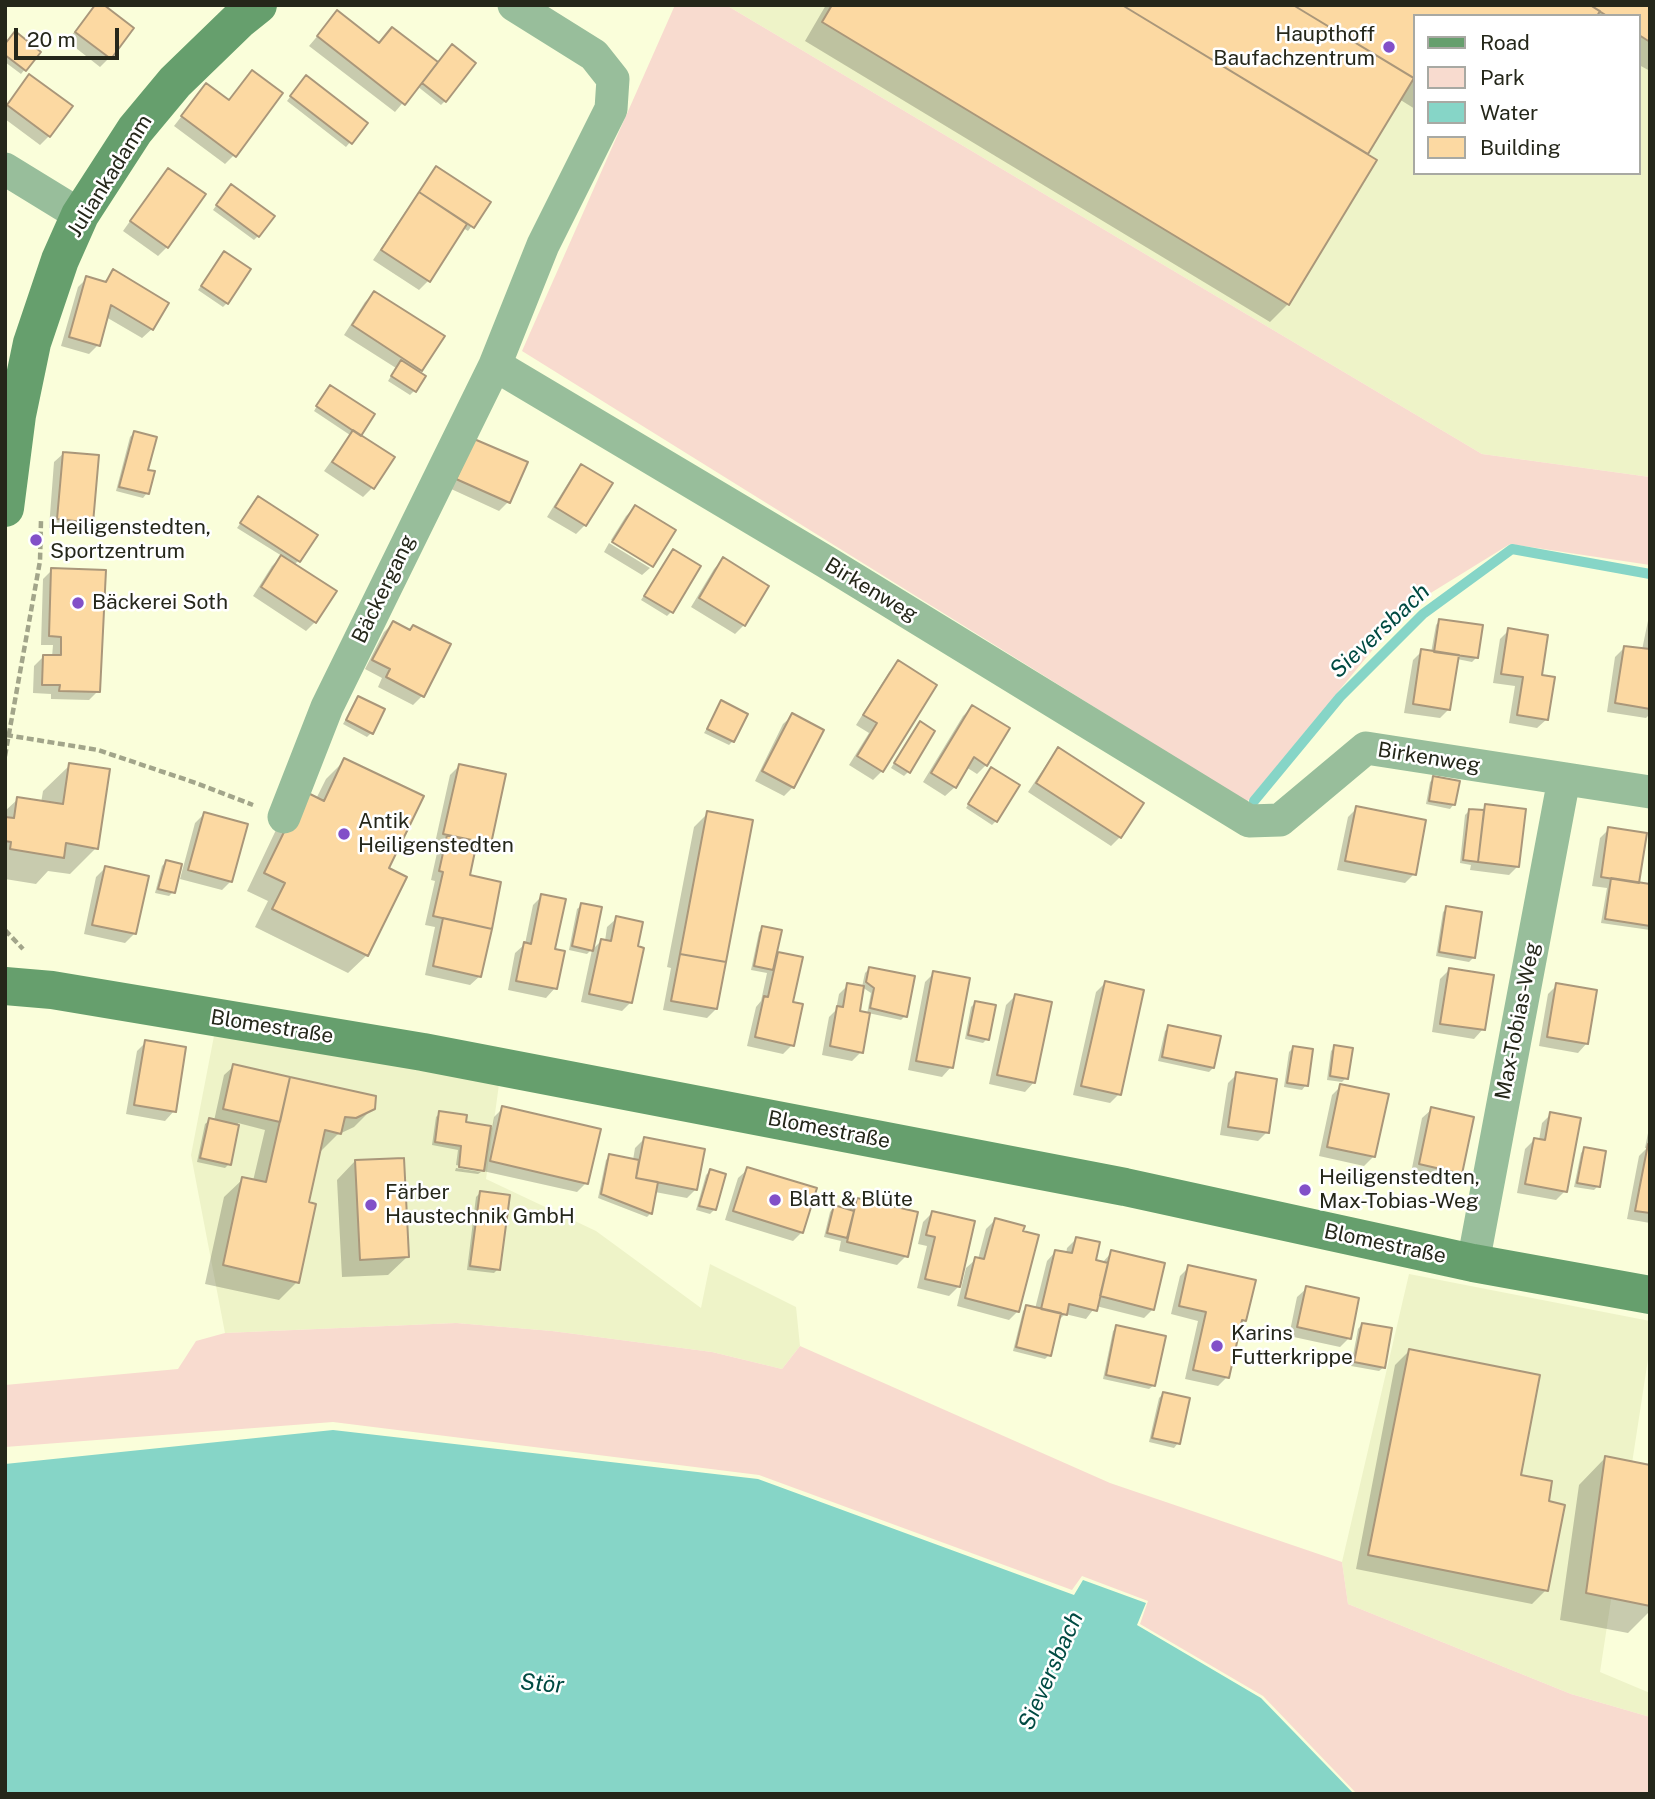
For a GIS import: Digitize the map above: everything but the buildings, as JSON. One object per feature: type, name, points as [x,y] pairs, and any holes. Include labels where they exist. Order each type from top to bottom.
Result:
[{"type":"main road","name":"Juliankadamm","points":[[23,511],[17,415],[32,344],[56,270],[80,215],[135,130],[175,82],[258,5]]},
{"type":"main road","name":"Blomestraße","points":[[5,986],[52,990],[424,1052],[1125,1187],[1473,1262],[1650,1295]]},
{"type":"street","points":[[495,365],[542,245],[611,108],[613,79],[594,55],[514,5]]},
{"type":"street","points":[[5,169],[80,215]]},
{"type":"street","name":"Birkenweg","points":[[495,365],[826,562],[1249,821],[1280,820],[1366,748],[1650,792]]},
{"type":"street","name":"Bäckergang","points":[[284,817],[327,707],[495,365]]},
{"type":"street","name":"Max-Tobias-Weg","points":[[1473,1262],[1564,779]]},
{"type":"path","points":[[5,755],[40,561],[23,511]]},
{"type":"path","points":[[7,735],[98,750],[197,783],[284,817]]},
{"type":"shaded area","points":[[726,5],[1650,5],[1650,477],[1482,454]]},
{"type":"shaded area","name":"Färber Haustechnik GmbH","points":[[214,1036],[500,1077],[486,1179],[596,1231],[701,1308],[710,1264],[796,1307],[800,1346],[782,1369],[712,1352],[552,1331],[456,1323],[225,1333],[191,1155]]},
{"type":"shaded area","points":[[1409,1274],[1650,1321],[1650,1346],[1600,1672],[1650,1693],[1650,1717],[1571,1694],[1348,1604],[1342,1562]]},
{"type":"green space","points":[[675,5],[726,5],[1482,454],[1650,477],[1650,565],[1510,544],[1408,607],[1247,802],[522,351]]},
{"type":"green space","points":[[456,1323],[552,1331],[712,1352],[782,1369],[800,1346],[1110,1483],[1342,1562],[1348,1604],[1571,1694],[1650,1717],[1650,1794],[1357,1794],[1263,1696],[1140,1624],[1148,1601],[1082,1576],[1072,1590],[759,1475],[333,1422],[5,1447],[5,1385],[178,1369],[196,1341],[225,1333]]},
{"type":"water","name":"Stör","points":[[333,1430],[758,1479],[1074,1595],[1083,1580],[1146,1603],[1137,1625],[1261,1698],[1354,1794],[5,1794],[5,1464]]},
{"type":"waterway","name":"Sieversbach","points":[[1254,801],[1340,697],[1423,614],[1512,549],[1650,574]]},
{"type":"place","name":"Haupthoff Baufachzentrum","points":[[1389,47]]},
{"type":"place","name":"Heiligenstedten, Sportzentrum","points":[[36,540]]},
{"type":"place","name":"Bäckerei Soth","points":[[78,603]]},
{"type":"place","name":"Antik Heiligenstedten","points":[[344,834]]},
{"type":"place","name":"Heiligenstedten, Max-Tobias-Weg","points":[[1305,1190]]},
{"type":"place","name":"Blatt & Blüte","points":[[775,1200]]},
{"type":"place","name":"Färber Haustechnik GmbH","points":[[371,1205]]},
{"type":"place","name":"Karins Futterkrippe","points":[[1217,1346]]}]
